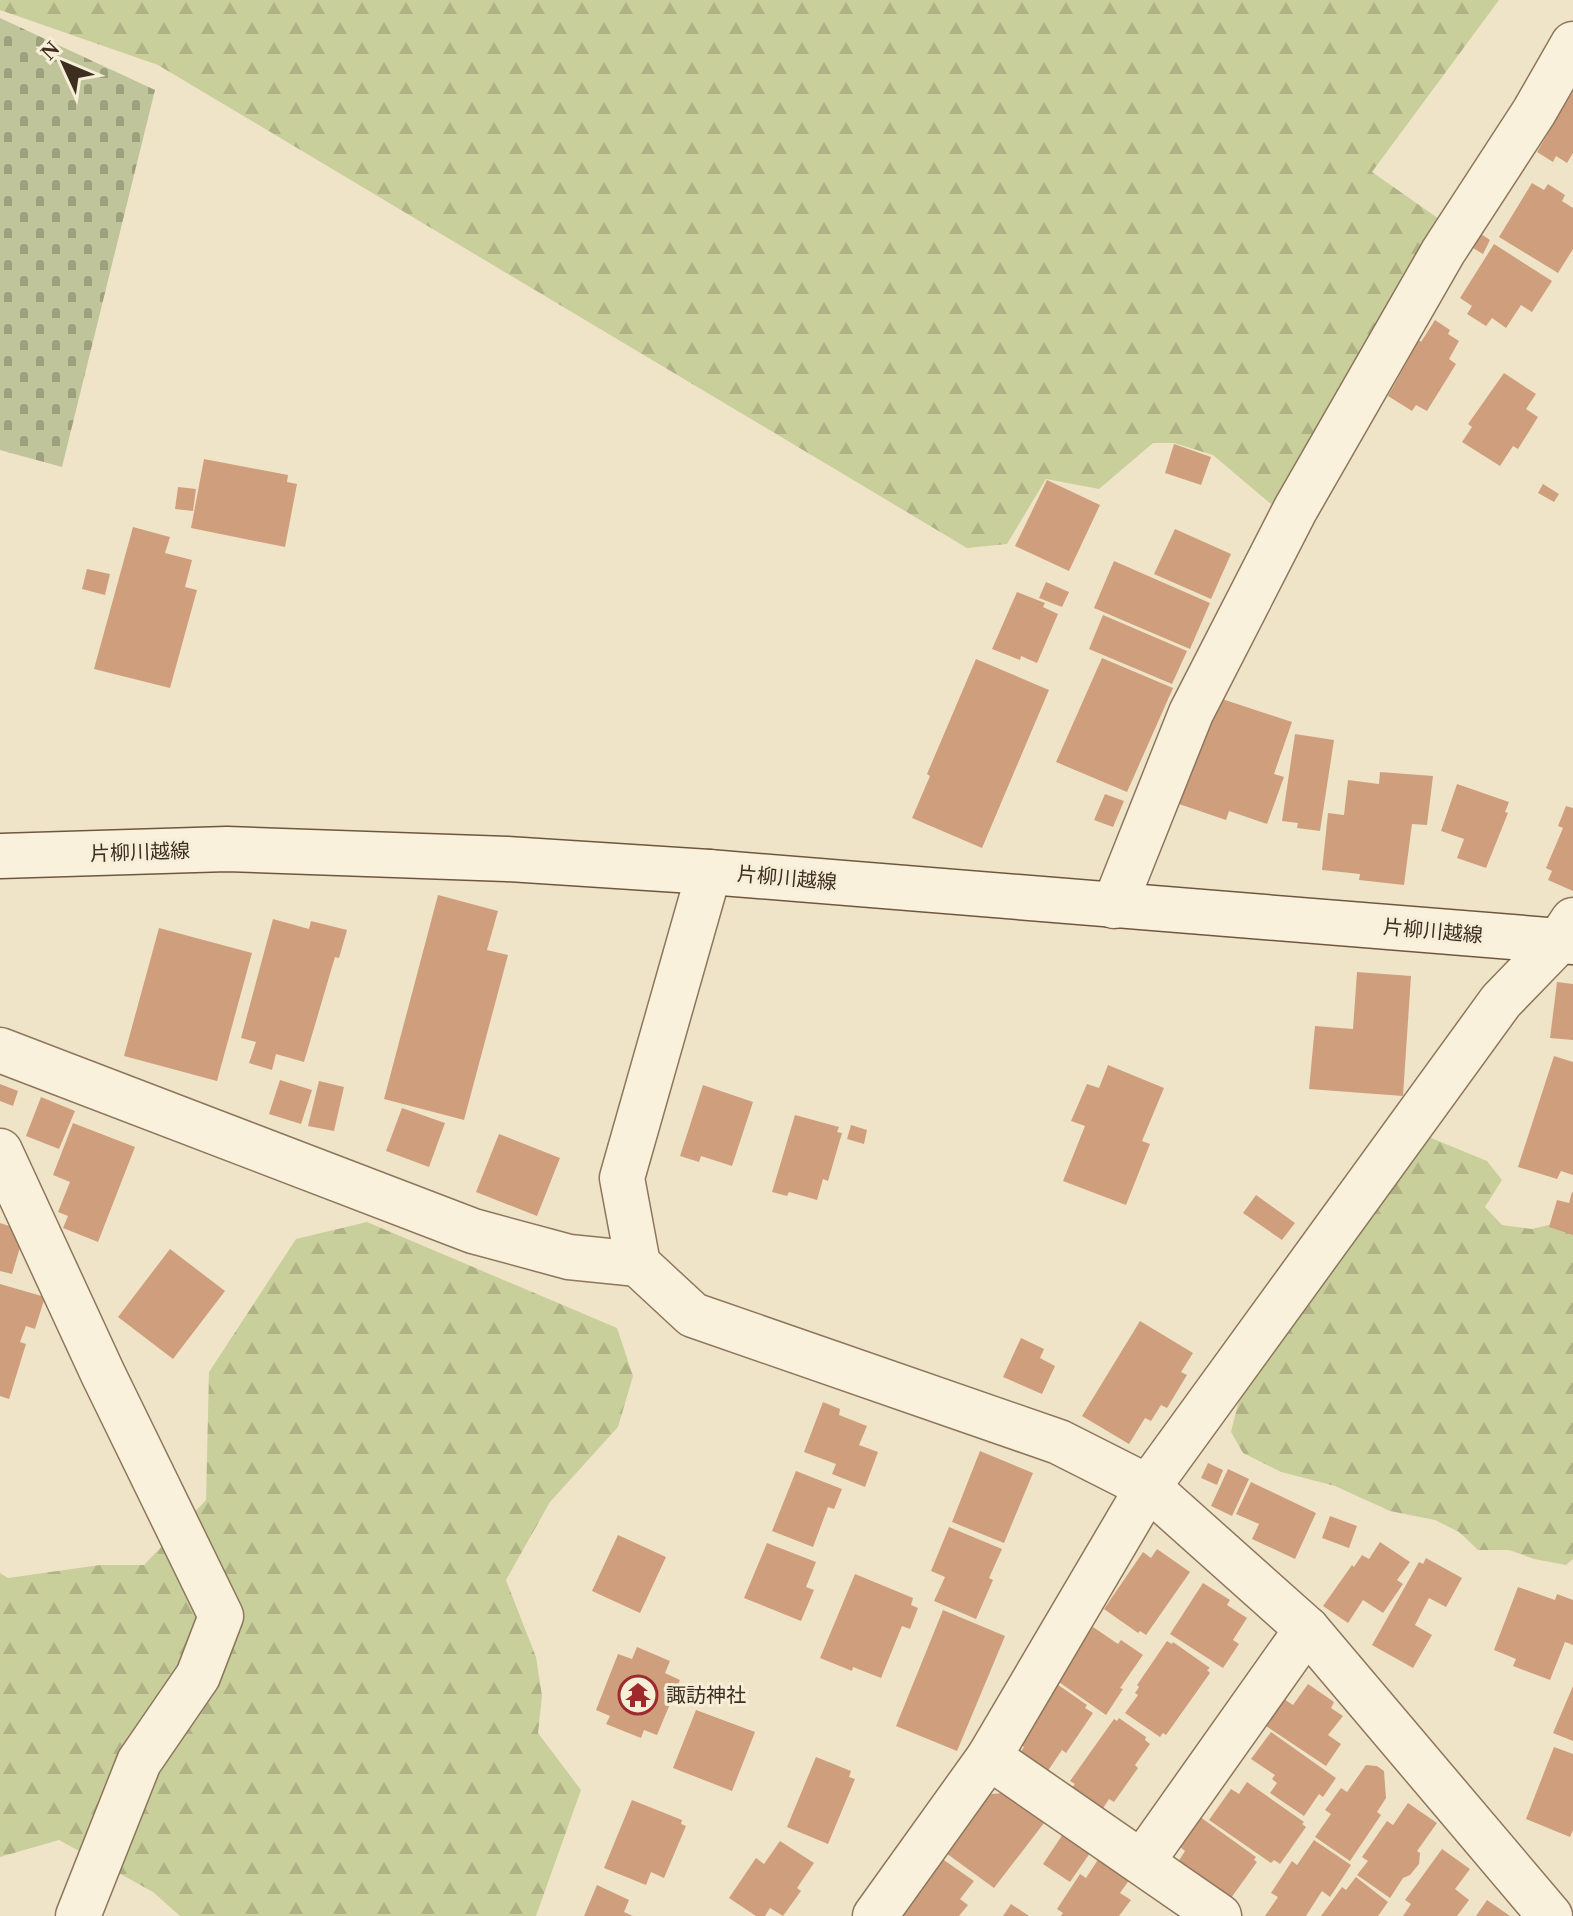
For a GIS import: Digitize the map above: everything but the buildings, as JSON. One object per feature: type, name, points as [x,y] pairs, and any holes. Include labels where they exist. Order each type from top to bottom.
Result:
[{"type":"street","points":[[1114,906],[1191,713],[1295,510],[1443,252],[1534,112],[1573,44]]},
{"type":"street","name":"片柳川越線","points":[[0,856],[227,849],[507,859],[709,872],[1114,906],[1568,935]]},
{"type":"street","points":[[709,872],[622,1178],[638,1264],[693,1315],[1059,1442],[1148,1487],[1307,1629],[1550,1916]]},
{"type":"street","points":[[875,1916],[989,1757],[1148,1487],[1501,1001],[1568,935]]},
{"type":"street","points":[[0,1050],[473,1231],[569,1257],[638,1264]]},
{"type":"street","points":[[0,1151],[103,1374],[221,1616],[198,1676],[139,1762],[78,1916]]},
{"type":"street","points":[[1142,1862],[1307,1629]]},
{"type":"street","points":[[989,1757],[1219,1916]]},
{"type":"street","points":[[1569,1916],[1573,1908]]},
{"type":"green space","points":[[0,0],[1499,0],[1372,172],[1442,221],[1278,510],[1213,455],[1174,443],[1153,443],[1099,489],[1046,479],[1007,544],[967,548],[158,65],[0,10]]},
{"type":"green space","points":[[0,18],[155,90],[62,467],[0,450]]},
{"type":"green space","points":[[1424,1135],[1487,1161],[1502,1180],[1485,1207],[1502,1225],[1532,1229],[1573,1219],[1573,1559],[1566,1565],[1509,1550],[1478,1550],[1459,1532],[1435,1520],[1390,1511],[1335,1486],[1281,1472],[1243,1453],[1231,1432],[1243,1384],[1366,1213],[1399,1181]]},
{"type":"green space","points":[[367,1222],[617,1328],[633,1376],[618,1427],[550,1502],[506,1580],[536,1657],[542,1696],[538,1733],[581,1790],[536,1916],[180,1916],[153,1892],[59,1840],[0,1857],[0,1573],[8,1578],[100,1565],[144,1565],[206,1500],[209,1372],[296,1239]]},
{"type":"place","name":"諏訪神社","points":[[638,1695]]}]
